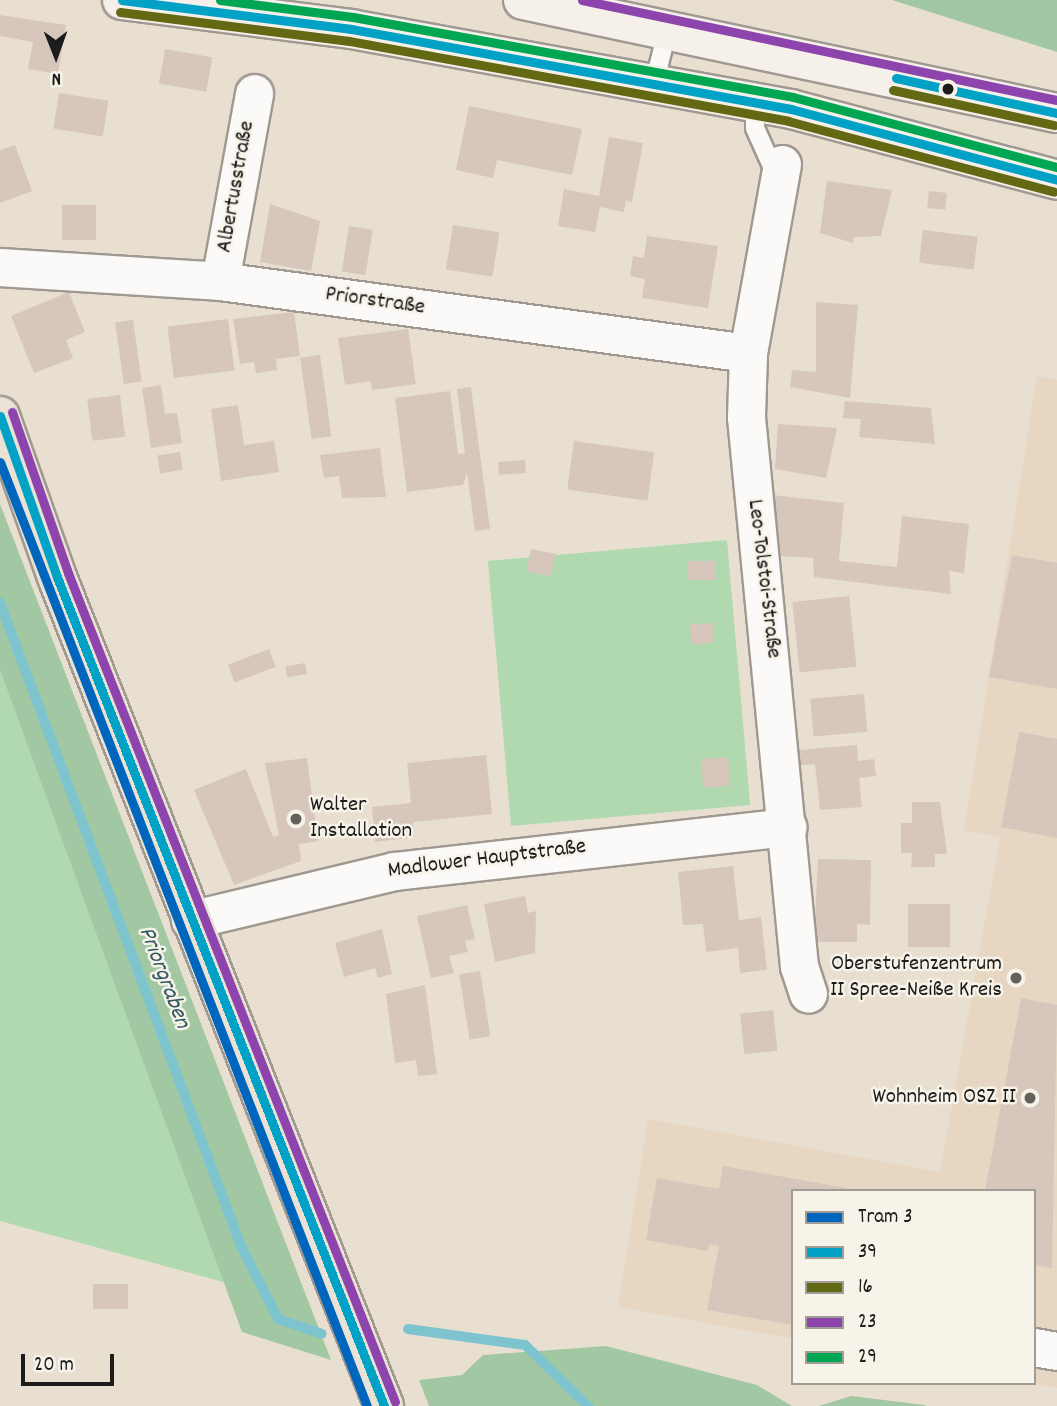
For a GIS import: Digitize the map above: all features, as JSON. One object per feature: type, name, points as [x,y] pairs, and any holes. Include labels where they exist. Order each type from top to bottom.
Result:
[{"type":"main road","points":[[122,0],[351,29],[755,103],[1057,180]]},
{"type":"main road","points":[[523,0],[668,28],[1057,113]]},
{"type":"main road","points":[[0,416],[190,920],[384,1406]]},
{"type":"street","name":"Albertusstraße","points":[[220,281],[254,93]]},
{"type":"street","name":"Leo-Tolstoi-Straße","points":[[781,175],[748,353],[746,417],[758,561],[788,827],[799,966],[808,995]]},
{"type":"street","name":"Priorstraße","points":[[0,267],[220,281],[748,353]]},
{"type":"street","name":"Madlower Hauptstraße","points":[[190,920],[394,871],[788,827]]},
{"type":"street","points":[[1036,1347],[1057,1351]]},
{"type":"lane","points":[[654,84],[668,28]]},
{"type":"lane","points":[[755,103],[755,128],[781,175]]},
{"type":"shaded area","name":"Oberstufenzentrum II Spree-Neiße Kreis","points":[[1037,376],[1057,380],[1057,1388],[1036,1384],[1036,1189],[791,1189],[791,1339],[618,1307],[648,1119],[940,1172],[1000,837],[964,830]]},
{"type":"green space","points":[[892,0],[1057,0],[1057,52]]},
{"type":"green space","points":[[0,504],[331,1360],[242,1332],[0,670]]},
{"type":"green space","points":[[727,540],[750,805],[511,826],[488,561]]},
{"type":"green space","points":[[0,670],[227,1283],[0,1221]]},
{"type":"green space","points":[[606,1346],[757,1385],[792,1406],[429,1406],[419,1380],[462,1375],[483,1355]]},
{"type":"green space","points":[[851,1396],[925,1405],[926,1406],[819,1406]]},
{"type":"building","points":[[0,15],[66,25],[58,74],[28,69],[33,42],[0,36]]},
{"type":"building","points":[[165,49],[212,57],[206,92],[159,83]]},
{"type":"building","points":[[59,93],[108,101],[103,136],[53,129]]},
{"type":"building","points":[[469,106],[582,129],[572,175],[497,160],[493,178],[456,170]]},
{"type":"building","points":[[609,137],[643,143],[632,202],[626,200],[624,212],[600,207],[595,232],[558,226],[564,189],[599,196]]},
{"type":"building","points":[[15,145],[32,191],[0,203],[0,150]]},
{"type":"building","points":[[827,181],[892,190],[881,236],[854,237],[853,243],[820,233]]},
{"type":"building","points":[[929,191],[947,193],[945,210],[927,208]]},
{"type":"building","points":[[270,204],[320,221],[311,271],[260,262]]},
{"type":"building","points":[[62,205],[96,205],[96,240],[62,240]]},
{"type":"building","points":[[453,225],[499,232],[492,277],[446,269]]},
{"type":"building","points":[[349,226],[373,230],[366,275],[342,271]]},
{"type":"building","points":[[923,230],[978,237],[974,269],[919,263]]},
{"type":"building","points":[[647,236],[718,246],[708,308],[642,298],[645,279],[630,276],[633,256],[644,258]]},
{"type":"building","points":[[69,292],[85,332],[66,340],[73,358],[34,373],[11,316]]},
{"type":"building","points":[[816,302],[858,305],[850,398],[790,387],[792,370],[816,372]]},
{"type":"building","points":[[294,312],[300,356],[276,359],[277,370],[256,373],[254,362],[240,364],[233,319]]},
{"type":"building","points":[[228,319],[234,371],[174,378],[167,326]]},
{"type":"building","points":[[133,320],[142,381],[124,384],[115,323]]},
{"type":"building","points":[[408,329],[416,384],[372,390],[371,381],[345,385],[338,338]]},
{"type":"building","points":[[320,355],[331,436],[312,439],[300,358]]},
{"type":"building","points":[[161,385],[165,414],[177,413],[182,443],[151,448],[142,388]]},
{"type":"building","points":[[471,387],[490,529],[475,531],[467,473],[463,485],[407,492],[395,398],[450,391],[458,454],[465,453],[457,389]]},
{"type":"building","points":[[120,395],[125,437],[92,441],[87,399]]},
{"type":"building","points":[[845,401],[931,408],[935,444],[859,437],[861,419],[843,418]]},
{"type":"building","points":[[238,405],[244,445],[274,441],[279,472],[221,481],[211,409]]},
{"type":"building","points":[[778,424],[837,428],[826,478],[775,469]]},
{"type":"building","points":[[574,441],[654,452],[647,501],[567,490]]},
{"type":"building","points":[[380,448],[386,497],[342,498],[339,476],[324,478],[320,455]]},
{"type":"building","points":[[180,452],[183,470],[160,473],[157,456]]},
{"type":"building","points":[[525,460],[526,473],[499,475],[498,462]]},
{"type":"building","points":[[773,495],[844,503],[839,561],[897,567],[902,516],[969,524],[964,573],[949,571],[951,594],[814,577],[813,558],[781,556]]},
{"type":"building","points":[[531,549],[556,554],[551,576],[527,572]]},
{"type":"building","points":[[1012,555],[1057,563],[1057,689],[989,677]]},
{"type":"building","points":[[687,561],[715,561],[715,580],[687,580]]},
{"type":"building","points":[[849,596],[856,667],[800,673],[792,602]]},
{"type":"building","points":[[713,623],[714,643],[691,644],[690,624]]},
{"type":"building","points":[[269,649],[276,667],[235,683],[228,665]]},
{"type":"building","points":[[305,663],[307,674],[287,677],[285,666]]},
{"type":"building","points":[[864,694],[867,732],[814,737],[810,699]]},
{"type":"building","points":[[1019,732],[1057,739],[1057,838],[1001,827]]},
{"type":"building","points":[[857,745],[858,761],[874,759],[876,776],[859,778],[862,807],[820,810],[815,764],[791,766],[789,751]]},
{"type":"building","points":[[486,755],[492,814],[413,822],[414,837],[375,842],[372,807],[411,803],[407,763]]},
{"type":"building","points":[[728,757],[730,786],[703,788],[701,759]]},
{"type":"building","points":[[307,758],[318,841],[299,844],[301,861],[234,885],[194,790],[246,769],[273,837],[279,835],[265,763]]},
{"type":"building","points":[[912,802],[940,802],[947,854],[935,854],[935,867],[911,867],[912,853],[901,853],[901,823],[912,823]]},
{"type":"building","points":[[818,859],[871,860],[870,925],[857,924],[857,942],[814,942]]},
{"type":"building","points":[[733,866],[739,920],[761,917],[767,970],[740,973],[738,948],[706,952],[703,924],[683,925],[678,872]]},
{"type":"building","points":[[525,896],[528,913],[536,911],[535,953],[495,962],[484,904]]},
{"type":"building","points":[[908,904],[950,904],[950,947],[908,947]]},
{"type":"building","points":[[467,905],[475,939],[465,941],[468,952],[449,956],[454,973],[431,978],[417,916]]},
{"type":"building","points":[[382,929],[392,974],[378,978],[375,968],[344,977],[335,943]]},
{"type":"building","points":[[480,971],[490,1036],[470,1039],[459,974]]},
{"type":"building","points":[[425,985],[437,1074],[418,1076],[416,1060],[395,1063],[386,994]]},
{"type":"building","name":"Wohnheim OSZ II","points":[[1021,998],[1057,1005],[1052,1268],[1036,1265],[1036,1189],[985,1189]]},
{"type":"building","points":[[773,1010],[777,1051],[744,1054],[740,1013]]},
{"type":"building","points":[[723,1166],[852,1189],[791,1189],[791,1325],[707,1310],[719,1246],[709,1244],[708,1251],[646,1240],[657,1178],[719,1189]]},
{"type":"building","points":[[93,1284],[128,1284],[128,1309],[93,1309]]},
{"type":"waterway","name":"Priorgraben","points":[[0,603],[241,1246],[278,1319],[322,1334]]},
{"type":"waterway","name":"Priorgraben","points":[[408,1329],[525,1345],[588,1406]]},
{"type":"tram line","name":"3","points":[[0,462],[367,1406]]},
{"type":"transit line","name":"39","points":[[122,0],[351,29],[791,109],[1057,180]]},
{"type":"transit line","name":"29","points":[[220,0],[353,17],[793,97],[1057,167]]},
{"type":"transit line","name":"23","points":[[582,0],[1057,100]]},
{"type":"transit line","name":"16","points":[[120,12],[349,41],[788,121],[1054,192]]},
{"type":"transit line","name":"39","points":[[896,78],[1057,113]]},
{"type":"transit line","name":"16","points":[[893,90],[1054,125]]},
{"type":"transit line","name":"23","points":[[12,412],[68,573],[395,1402]]},
{"type":"transit line","name":"39","points":[[0,416],[57,577],[384,1406]]},
{"type":"place","name":"Walter Installation","points":[[296,819]]},
{"type":"place","name":"Oberstufenzentrum II Spree-Neiße Kreis","points":[[1016,978]]},
{"type":"place","name":"Wohnheim OSZ II","points":[[1030,1098]]}]
